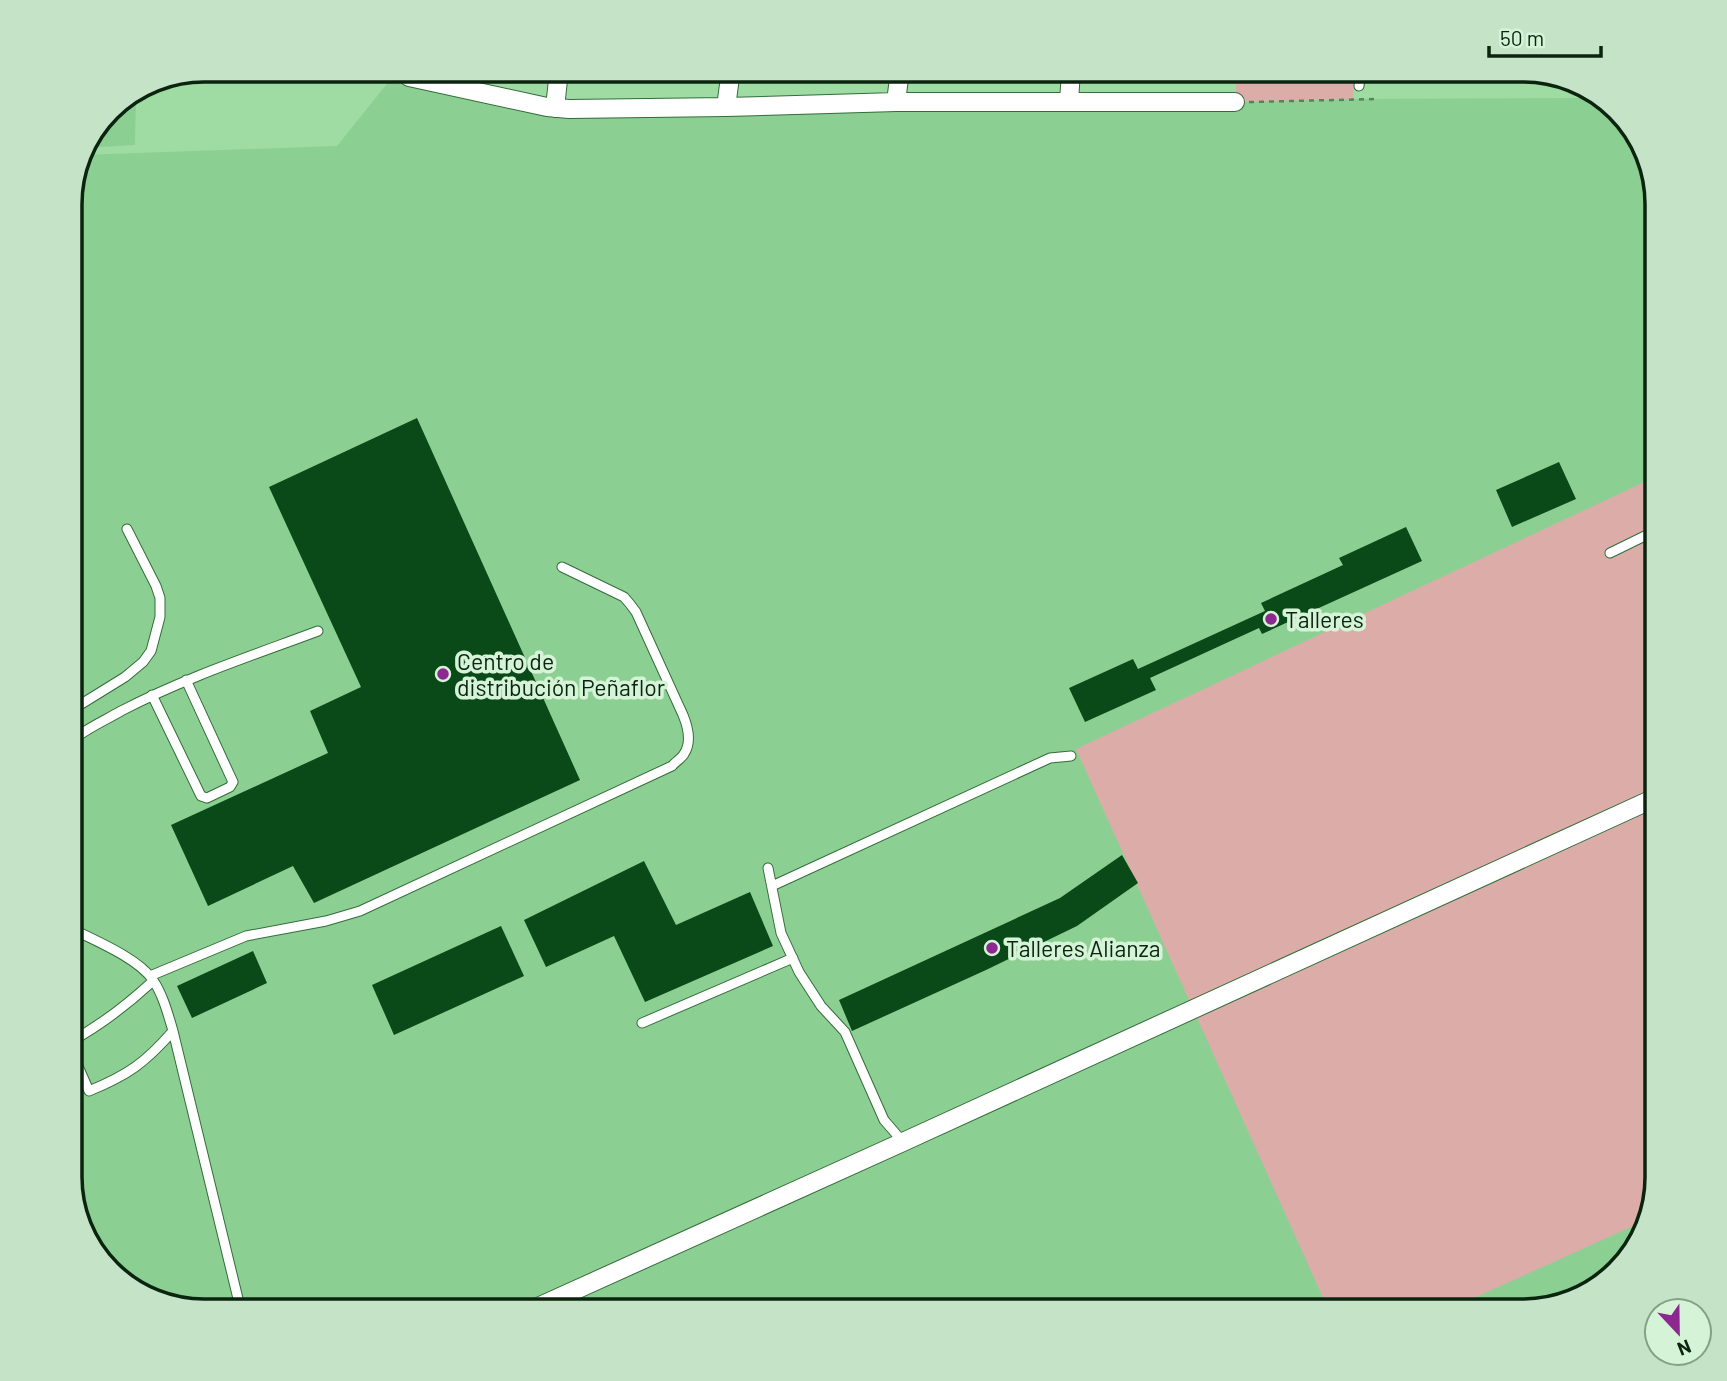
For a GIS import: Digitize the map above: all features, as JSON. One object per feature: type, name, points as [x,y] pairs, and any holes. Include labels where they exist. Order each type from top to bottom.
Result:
[{"type":"street","points":[[433,82],[555,108],[896,102],[1235,102]]},
{"type":"street","points":[[555,108],[558,82]]},
{"type":"street","points":[[726,107],[729,82]]},
{"type":"street","points":[[896,102],[898,82]]},
{"type":"street","points":[[1069,102],[1070,82]]},
{"type":"street","points":[[556,1299],[1645,802]]},
{"type":"lane","points":[[1359,86],[1360,82]]},
{"type":"lane","points":[[83,703],[125,677],[143,662],[151,651],[160,617],[160,598],[156,586],[127,528]]},
{"type":"lane","points":[[1610,553],[1645,536]]},
{"type":"lane","points":[[83,1034],[127,1005],[152,979],[246,936],[326,921],[360,911],[672,766],[684,754],[688,730],[636,612],[624,597],[562,566]]},
{"type":"lane","points":[[83,734],[152,695],[318,631]]},
{"type":"lane","points":[[152,695],[201,796],[207,798],[230,787],[233,782],[187,680]]},
{"type":"lane","points":[[772,886],[1050,758],[1071,756]]},
{"type":"lane","points":[[768,868],[782,933],[799,972],[821,1006],[845,1032],[884,1120],[903,1142]]},
{"type":"lane","points":[[83,934],[136,964],[152,979],[161,997],[173,1031],[238,1299]]},
{"type":"lane","points":[[642,1023],[793,958]]},
{"type":"lane","points":[[83,1077],[89,1091],[119,1079],[144,1061],[173,1031]]},
{"type":"path","points":[[1235,102],[1378,99]]},
{"type":"shaded area","points":[[388,82],[446,82],[547,107],[1582,98],[1603,112],[1620,130],[1632,150],[1642,180],[1645,204],[1645,1177],[1635,1224],[1615,1257],[1597,1274],[1577,1286],[1547,1296],[1523,1299],[204,1299],[157,1289],[124,1269],[107,1251],[95,1231],[86,1209],[83,1185],[83,196],[86,172],[93,155],[337,146]]},
{"type":"shaded area","points":[[1236,82],[1354,82],[1353,99],[1235,102]]},
{"type":"shaded area","points":[[136,103],[135,145],[97,147],[107,130]]},
{"type":"shaded area","points":[[1645,482],[1645,1177],[1642,1201],[1634,1226],[1472,1299],[1324,1299],[1076,749]]},
{"type":"building","name":"Centro de distribución Peñaflor","points":[[417,418],[580,780],[314,903],[293,866],[208,906],[171,825],[328,753],[310,711],[361,687],[269,487]]},
{"type":"building","points":[[1559,462],[1576,499],[1512,527],[1496,490]]},
{"type":"building","name":"Talleres","points":[[1406,527],[1422,561],[1262,634],[1259,628],[1150,678],[1156,690],[1085,722],[1069,688],[1133,659],[1138,669],[1265,611],[1261,603],[1343,565],[1339,558]]},
{"type":"building","name":"Talleres Alianza","points":[[1122,855],[1138,883],[1077,926],[852,1031],[839,1000],[1060,898]]},
{"type":"building","points":[[644,861],[676,925],[750,892],[773,946],[645,1002],[614,936],[546,967],[524,920]]},
{"type":"building","points":[[501,926],[524,976],[394,1035],[372,985]]},
{"type":"building","points":[[253,951],[267,983],[192,1018],[177,986]]},
{"type":"place","name":"Talleres","points":[[1271,619]]},
{"type":"place","name":"Centro de distribución Peñaflor","points":[[443,674]]},
{"type":"place","name":"Talleres Alianza","points":[[992,948]]}]
